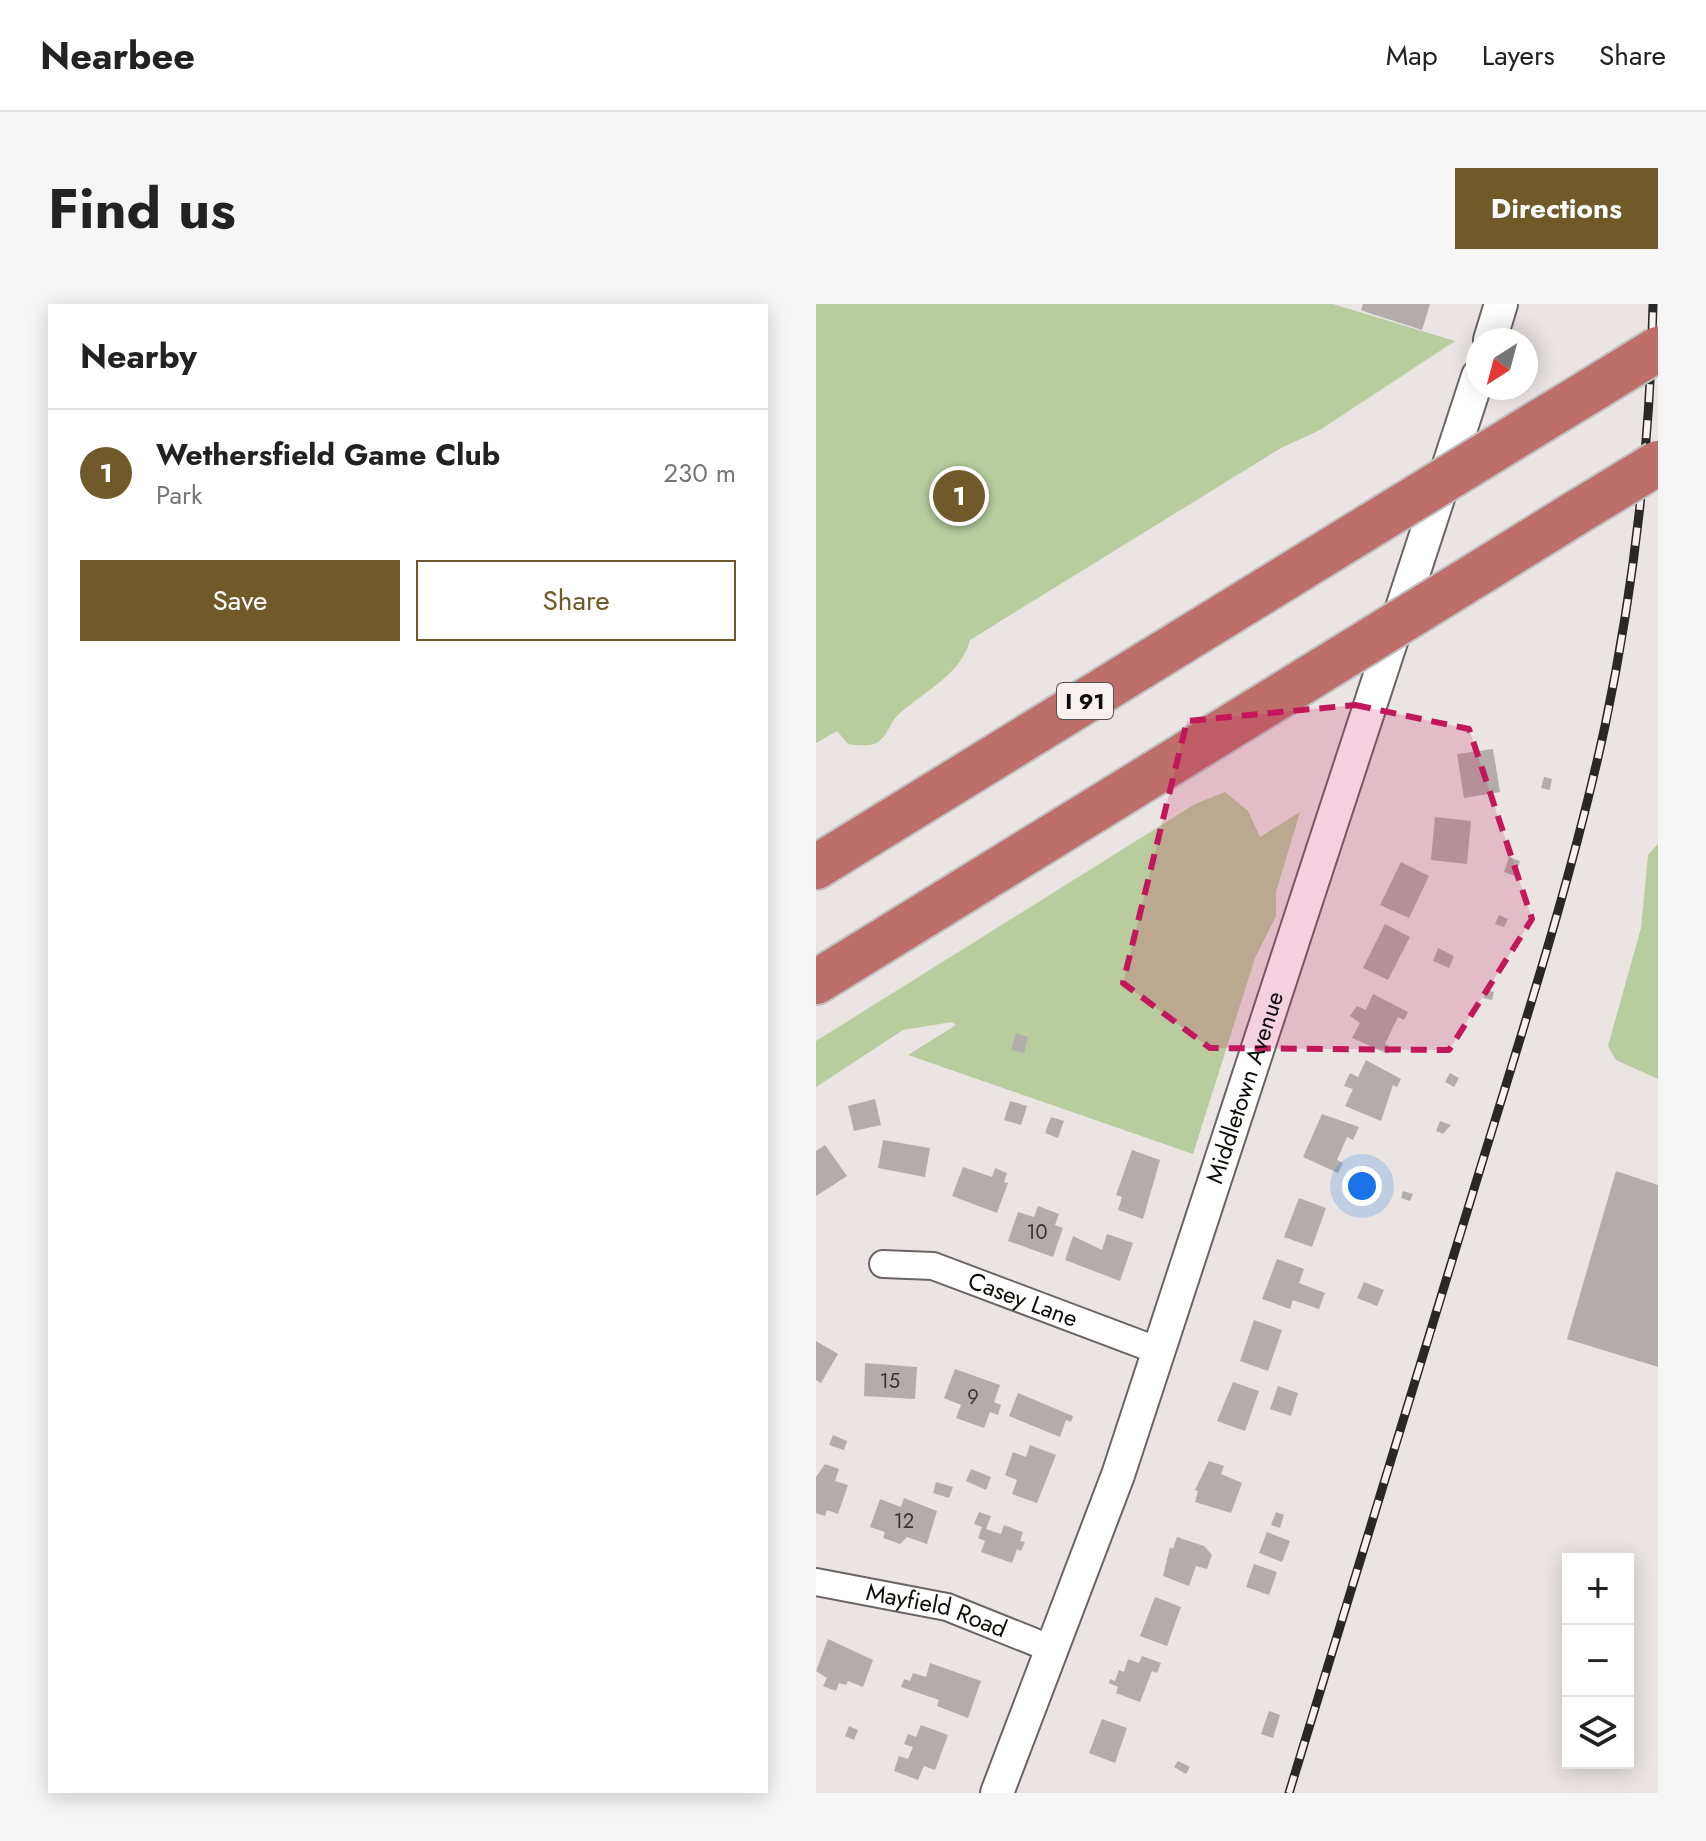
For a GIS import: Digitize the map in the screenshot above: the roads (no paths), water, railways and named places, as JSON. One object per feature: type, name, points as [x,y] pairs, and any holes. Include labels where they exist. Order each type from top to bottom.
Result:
[{"type":"highway","name":"I 91","points":[[816,867],[1658,349]]},
{"type":"highway","points":[[816,982],[1658,463]]},
{"type":"street","points":[[1494,328],[1501,304]]},
{"type":"street","name":"Middletown Avenue","points":[[997,1793],[1118,1475],[1470,400]]},
{"type":"street","name":"Casey Lane","points":[[883,1264],[933,1266],[1159,1351]]},
{"type":"street","name":"Mayfield Road","points":[[816,1582],[947,1607],[1052,1649]]},
{"type":"railway","points":[[1289,1793],[1542,965],[1591,786],[1615,674],[1639,516],[1653,304]]},
{"type":"place","name":"Wethersfield Game Club","points":[[959,496]]}]
